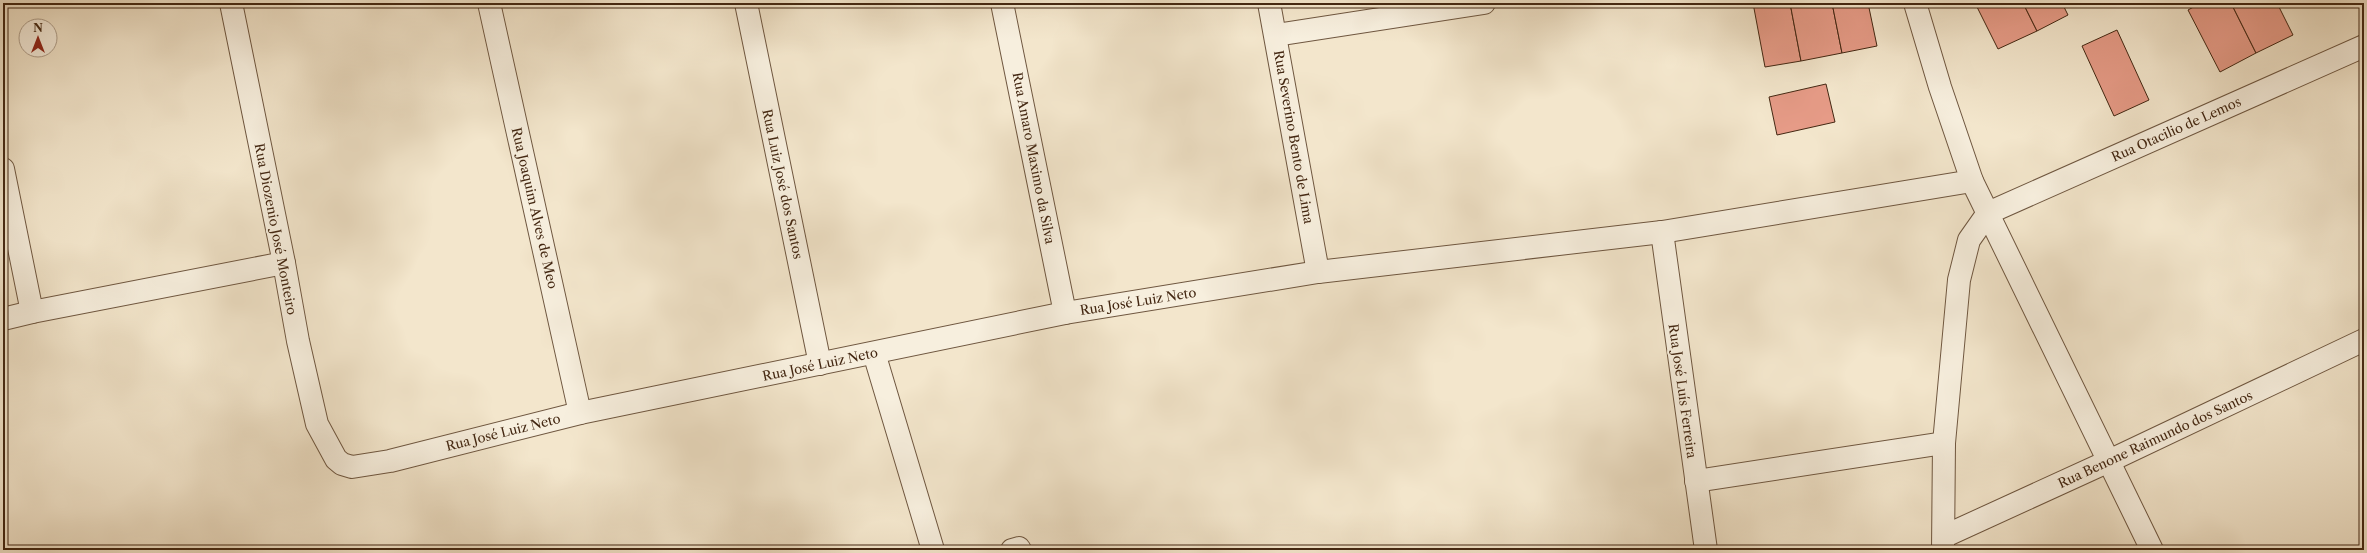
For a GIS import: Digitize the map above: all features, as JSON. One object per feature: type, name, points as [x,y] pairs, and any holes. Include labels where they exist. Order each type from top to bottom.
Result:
[{"type":"street","name":"Rua Diozenio José Monteiro","points":[[231,3],[284,262],[308,392],[317,424],[330,452]]},
{"type":"street","name":"Rua Joaquim Alves de Meo","points":[[489,3],[580,413]]},
{"type":"street","name":"Rua Luiz José dos Santos","points":[[746,3],[820,364]]},
{"type":"street","name":"Rua Amaro Maximo da Silva","points":[[1002,3],[1065,313]]},
{"type":"street","name":"Rua Severino Bento de Lima","points":[[1269,3],[1318,272]]},
{"type":"street","points":[[1276,35],[1484,3]]},
{"type":"street","points":[[1915,3],[1940,87],[1972,181],[2152,550]]},
{"type":"street","name":"Rua Otacilio de Lemos","points":[[1988,213],[2364,46]]},
{"type":"street","points":[[3,168],[32,312]]},
{"type":"street","name":"Rua José Luiz Neto","points":[[330,452],[342,464],[352,467],[367,466],[580,413],[1065,313],[1318,272],[1662,232],[1972,181]]},
{"type":"street","points":[[1944,543],[1944,443],[1961,266],[1969,240],[1988,213]]},
{"type":"street","name":"Rua José Luís Ferreira","points":[[1662,232],[1706,550]]},
{"type":"street","points":[[3,319],[284,262]]},
{"type":"street","name":"Rua Benone Raimundo dos Santos","points":[[1944,543],[2109,461],[2364,340]]},
{"type":"street","points":[[874,353],[933,550]]},
{"type":"street","points":[[1696,481],[1944,443]]},
{"type":"building","points":[[1753,3],[1790,3],[1801,61],[1765,67]]},
{"type":"building","points":[[1790,3],[1832,3],[1842,53],[1801,61]]},
{"type":"building","points":[[1832,3],[1868,3],[1877,46],[1842,53]]},
{"type":"building","points":[[1975,3],[2023,3],[2037,31],[1998,49]]},
{"type":"building","points":[[2023,3],[2062,3],[2068,15],[2037,31]]},
{"type":"building","points":[[2201,3],[2231,3],[2256,53],[2220,72],[2188,10]]},
{"type":"building","points":[[2231,3],[2277,3],[2293,35],[2256,53]]},
{"type":"building","points":[[2359,3],[2364,3],[2364,13]]},
{"type":"building","points":[[2117,30],[2149,100],[2114,116],[2082,46]]},
{"type":"building","points":[[1826,84],[1835,122],[1777,135],[1769,97]]}]
